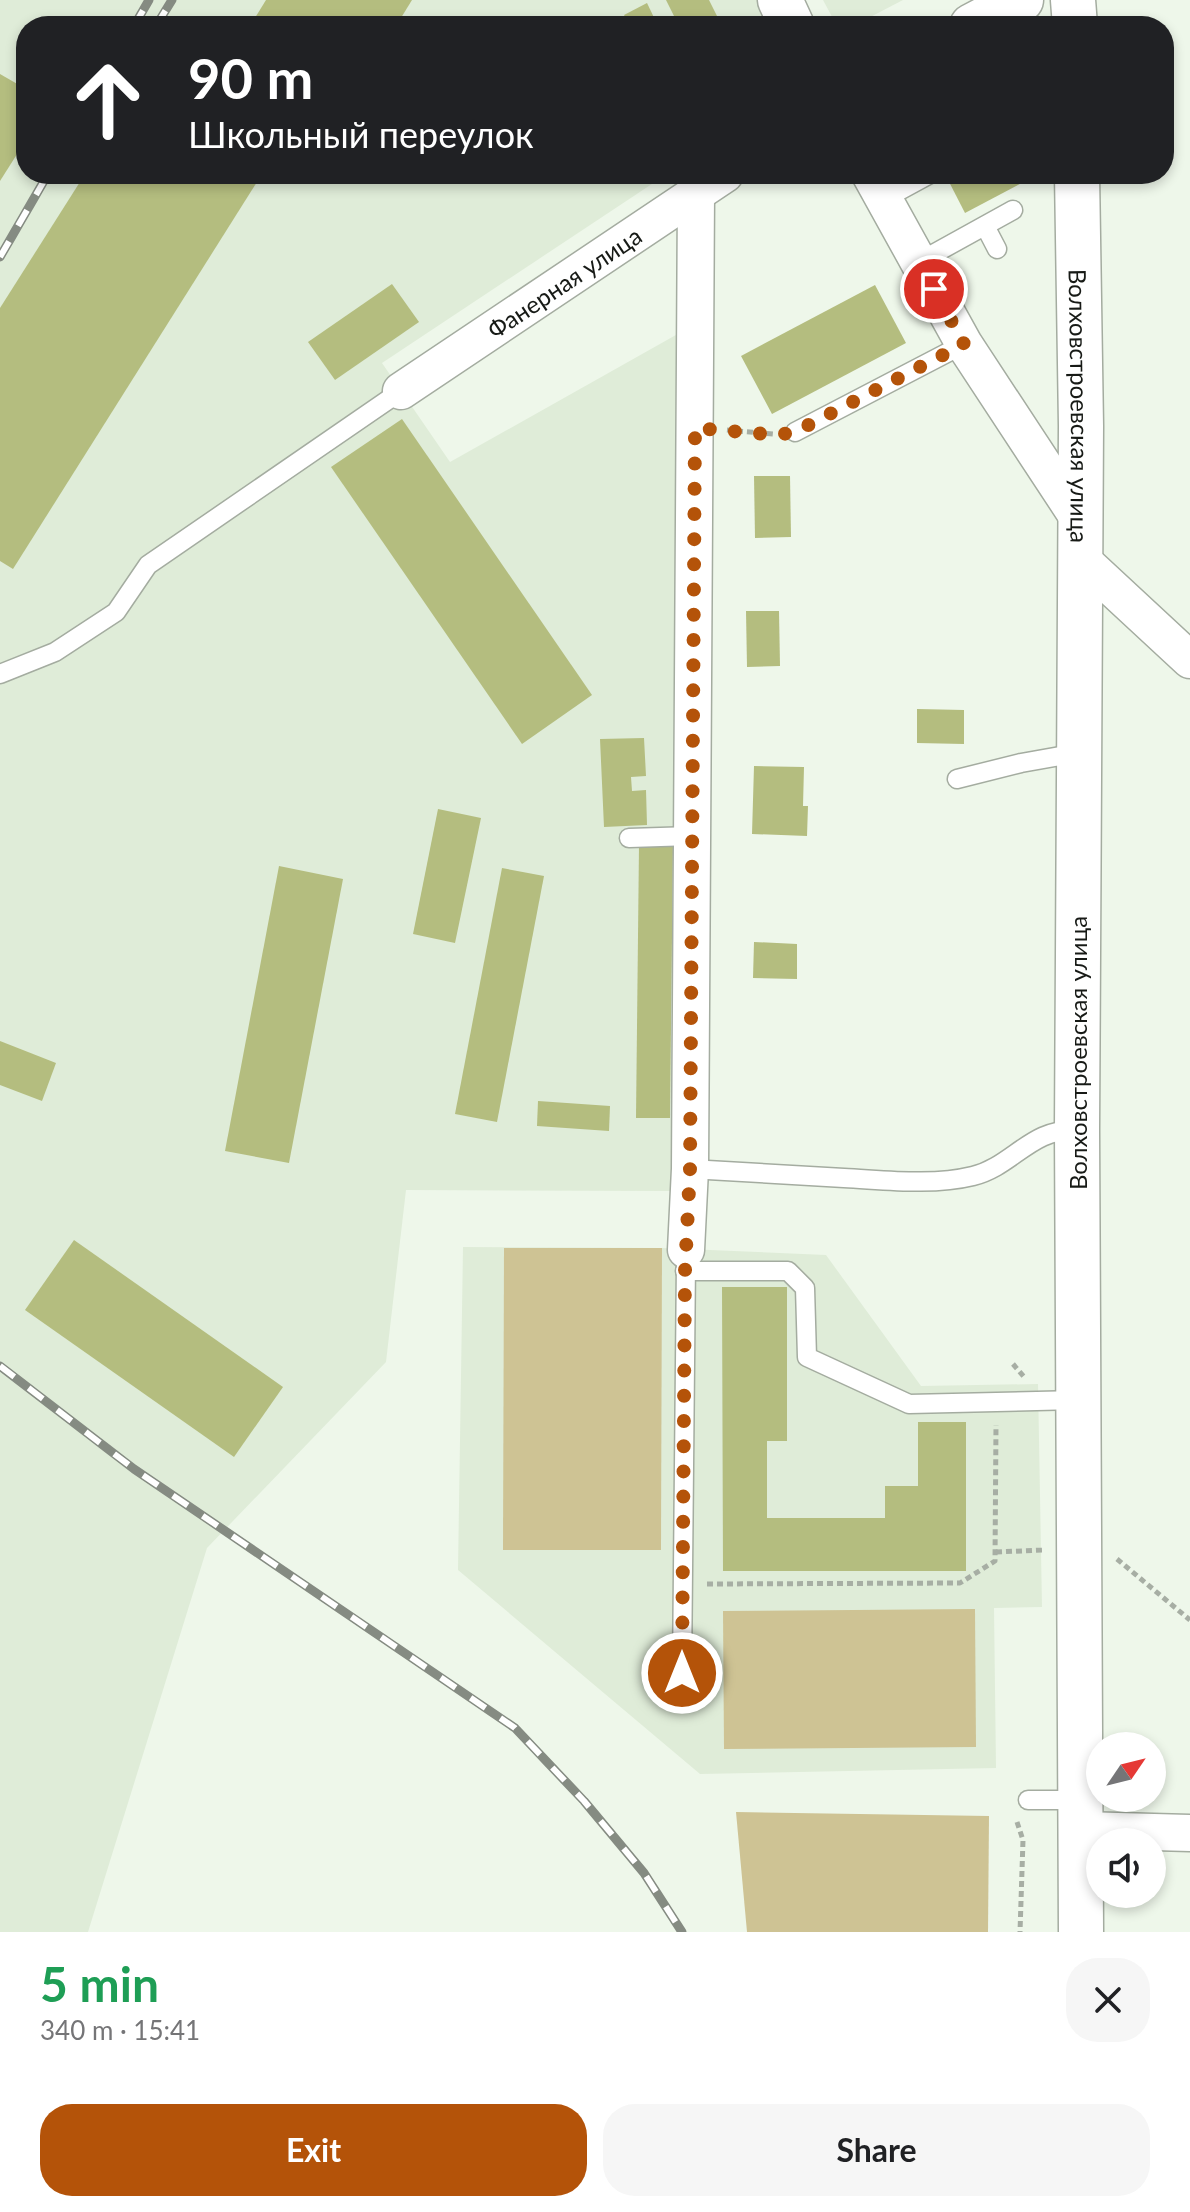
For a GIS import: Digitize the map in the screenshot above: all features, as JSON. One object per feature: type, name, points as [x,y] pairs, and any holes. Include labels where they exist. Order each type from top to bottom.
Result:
[{"type":"street","points":[[991,16],[1021,0]]},
{"type":"street","points":[[686,1260],[690,1169],[695,428],[711,184]]},
{"type":"street","name":"Фанерная улица","points":[[401,391],[711,184]]},
{"type":"street","name":"Волховстроевская улица","points":[[1077,184],[1081,426],[1077,753],[1081,1932]]},
{"type":"street","points":[[877,187],[964,344],[1079,538],[1190,660]]},
{"type":"street","points":[[1081,1815],[1190,1833]]},
{"type":"lane","points":[[919,262],[1013,210]]},
{"type":"lane","points":[[985,226],[997,249]]},
{"type":"lane","points":[[795,432],[964,344]]},
{"type":"lane","points":[[0,674],[55,652],[116,612],[148,565],[401,391]]},
{"type":"lane","points":[[957,779],[1077,753]]},
{"type":"lane","points":[[629,838],[692,836]]},
{"type":"lane","points":[[690,1169],[877,1180],[947,1180],[976,1175],[1044,1134],[1060,1129],[1077,1130]]},
{"type":"lane","points":[[682,1673],[686,1260],[788,1271],[805,1288],[807,1357],[909,1404],[1078,1400]]},
{"type":"lane","points":[[1028,1800],[1081,1815]]},
{"type":"path","points":[[695,428],[777,435],[795,432]]},
{"type":"path","points":[[682,1584],[960,1583],[995,1561],[996,1426]]},
{"type":"path","points":[[995,1552],[1097,1550],[1114,1556],[1190,1620]]},
{"type":"path","points":[[1020,1932],[1023,1840],[1016,1808],[1028,1800]]},
{"type":"shaded area","points":[[0,0],[762,0],[770,16],[16,16],[16,184],[652,184],[382,363],[450,462],[683,331],[672,1191],[406,1190],[386,1362],[207,1548],[88,1932],[0,1932]]},
{"type":"shaded area","points":[[823,0],[903,0],[872,16],[832,16]]},
{"type":"shaded area","points":[[463,1247],[662,1248],[826,1255],[921,1386],[1038,1384],[1042,1607],[994,1608],[996,1768],[700,1774],[458,1570]]},
{"type":"shaded area","points":[[504,1248],[662,1248],[661,1550],[503,1550]]},
{"type":"shaded area","points":[[975,1609],[976,1747],[724,1749],[723,1611]]},
{"type":"shaded area","points":[[736,1812],[989,1816],[988,1932],[747,1932]]},
{"type":"building","points":[[266,0],[412,0],[402,16],[256,16]]},
{"type":"building","points":[[666,0],[709,0],[717,16],[674,16]]},
{"type":"building","points":[[647,3],[653,16],[625,16]]},
{"type":"building","points":[[0,74],[16,83],[16,156],[0,181]]},
{"type":"building","points":[[79,184],[256,184],[13,569],[0,561],[0,308]]},
{"type":"building","points":[[950,184],[1020,184],[965,213]]},
{"type":"building","points":[[392,284],[419,322],[335,380],[308,342]]},
{"type":"building","points":[[875,285],[906,343],[772,414],[741,356]]},
{"type":"building","points":[[402,419],[592,695],[522,744],[331,467]]},
{"type":"building","points":[[754,476],[790,476],[791,537],[755,538]]},
{"type":"building","points":[[746,611],[779,611],[780,666],[747,667]]},
{"type":"building","points":[[917,709],[964,710],[964,744],[917,743]]},
{"type":"building","points":[[644,738],[646,776],[631,777],[632,791],[646,790],[647,825],[604,827],[600,739]]},
{"type":"building","points":[[754,766],[804,767],[803,806],[808,806],[807,836],[752,834]]},
{"type":"building","points":[[438,809],[481,818],[455,943],[413,934]]},
{"type":"building","points":[[639,845],[673,846],[670,1118],[636,1118]]},
{"type":"building","points":[[279,866],[343,879],[289,1163],[225,1151]]},
{"type":"building","points":[[502,868],[544,876],[497,1122],[455,1114]]},
{"type":"building","points":[[754,942],[797,944],[797,979],[753,978]]},
{"type":"building","points":[[0,1041],[56,1063],[42,1101],[0,1085]]},
{"type":"building","points":[[538,1101],[610,1106],[609,1131],[537,1126]]},
{"type":"building","points":[[74,1240],[283,1387],[234,1457],[25,1310]]},
{"type":"building","points":[[722,1287],[787,1287],[787,1441],[767,1441],[767,1518],[885,1518],[885,1486],[918,1486],[918,1422],[966,1422],[966,1571],[723,1571]]},
{"type":"railway","points":[[140,16],[149,0]]},
{"type":"railway","points":[[162,16],[172,0]]},
{"type":"railway","points":[[0,257],[42,184]]},
{"type":"railway","points":[[0,1366],[134,1469],[515,1728],[584,1801],[644,1873],[682,1932]]},
{"type":"route","points":[[682,1673],[685,1271],[690,1169],[695,428],[777,435],[795,432],[964,344],[934,289]]}]
